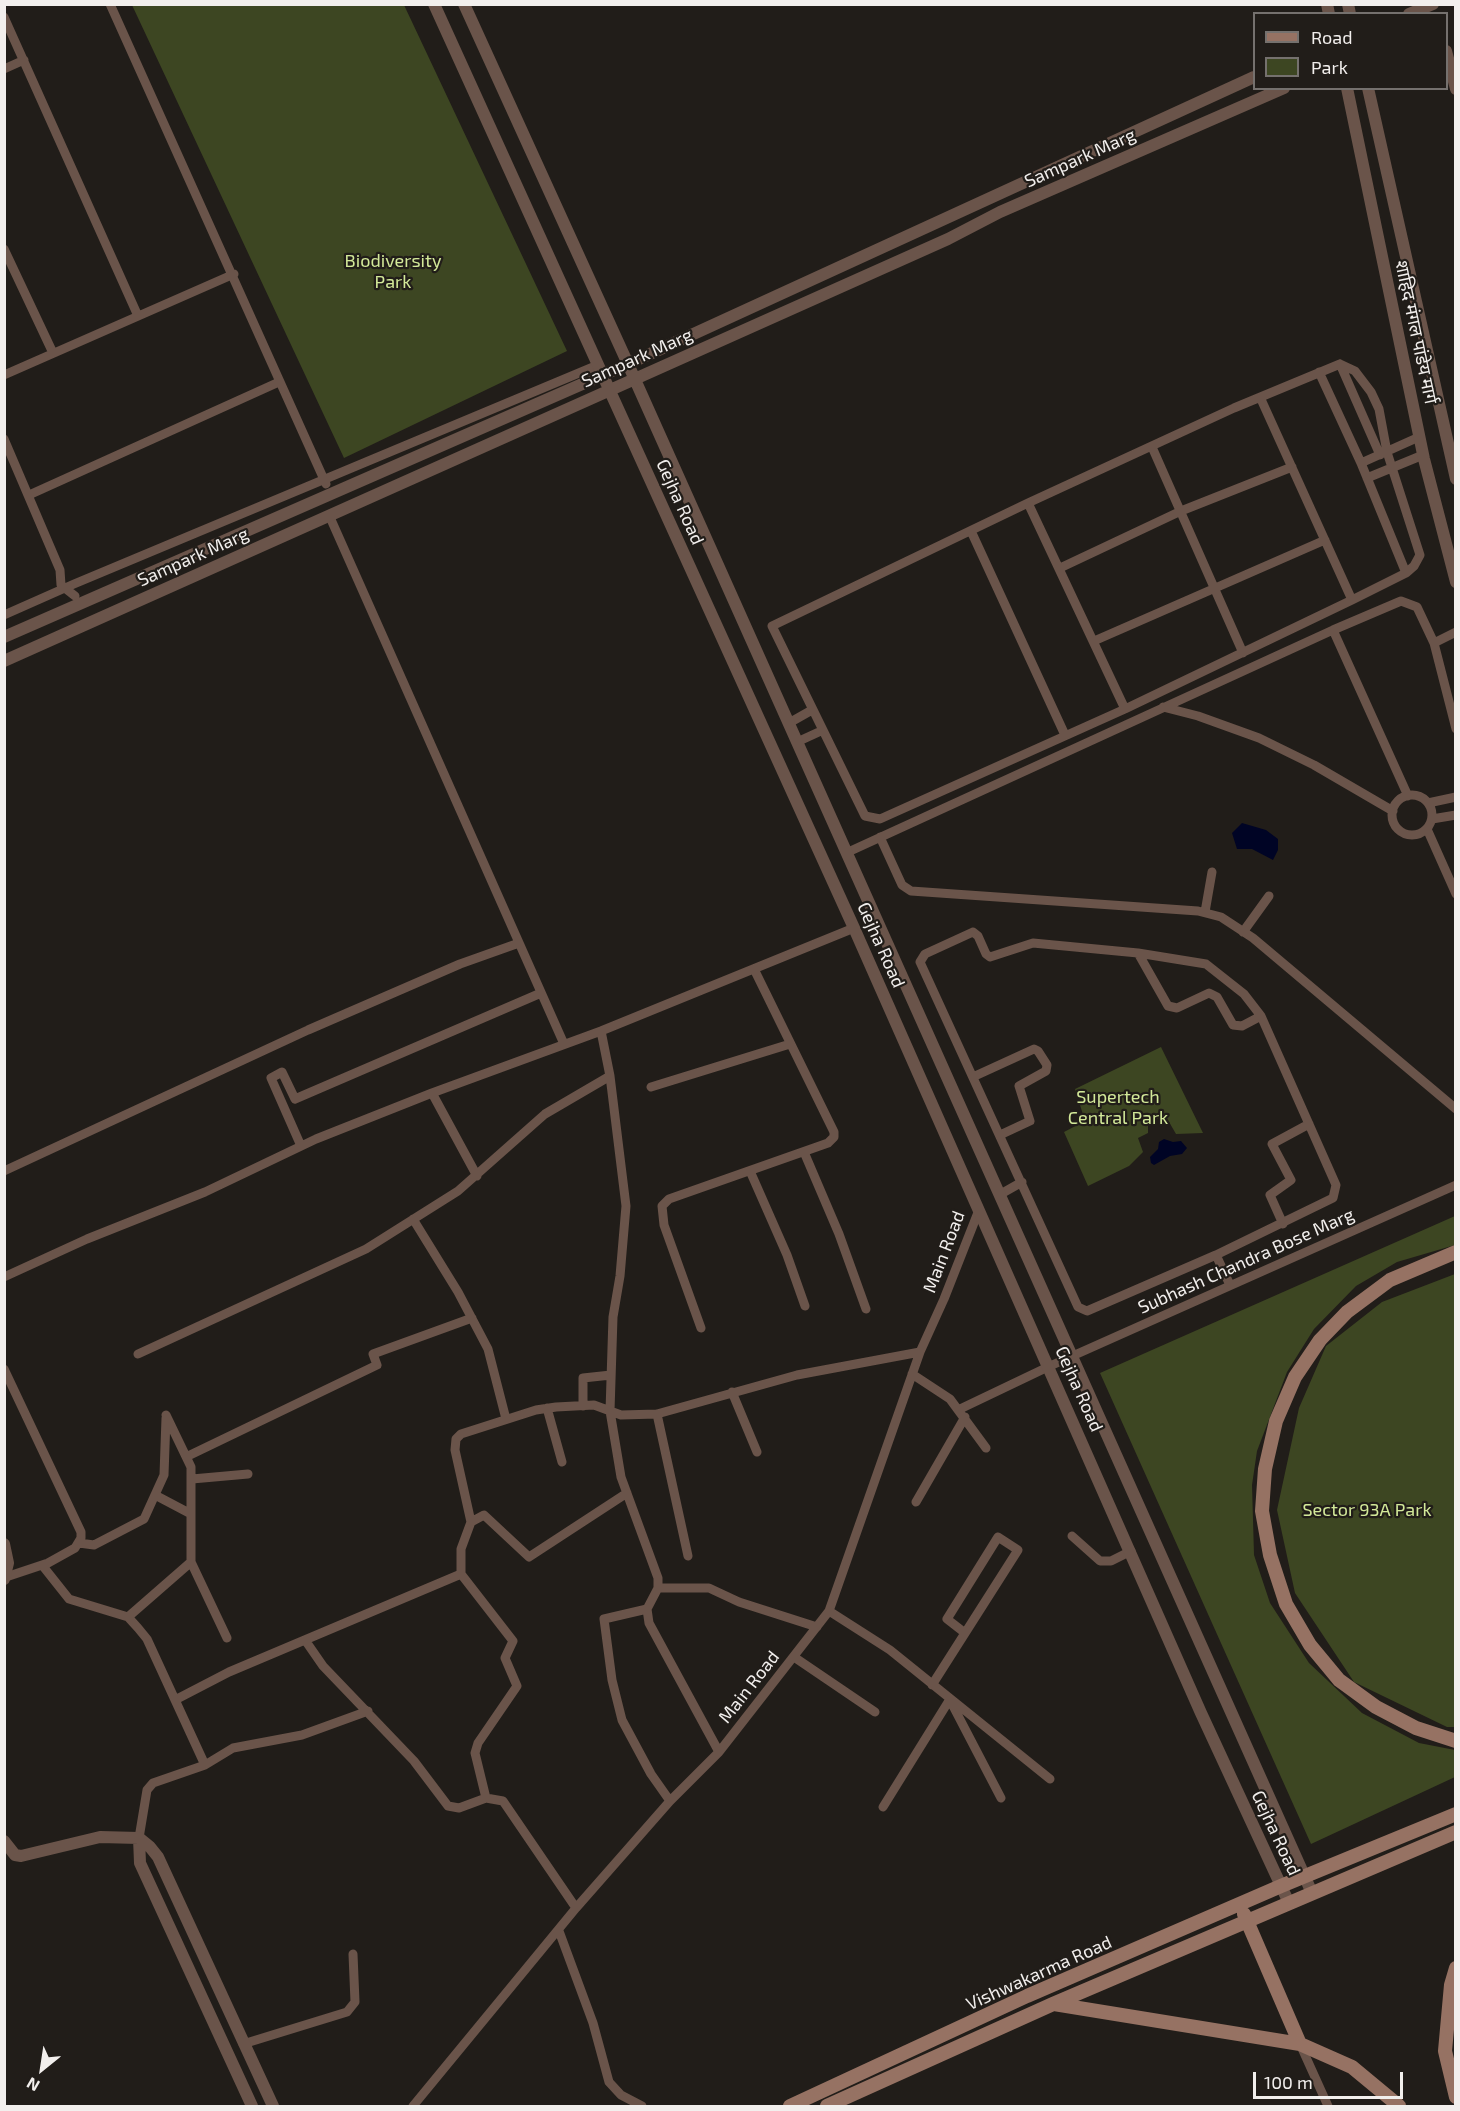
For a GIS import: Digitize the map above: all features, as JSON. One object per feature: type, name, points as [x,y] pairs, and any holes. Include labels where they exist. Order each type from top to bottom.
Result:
[{"type":"main road","points":[[1455,1252],[1390,1280],[1347,1312],[1320,1340],[1295,1377],[1276,1421],[1265,1469],[1262,1511],[1270,1555],[1286,1604],[1310,1646],[1340,1680],[1376,1707],[1416,1728],[1455,1741]]},
{"type":"main road","name":"Vishwakarma Road","points":[[794,2106],[1028,1996],[1304,1876],[1455,1814]]},
{"type":"main road","name":"Vishwakarma Road","points":[[827,2106],[1053,2004],[1455,1832]]},
{"type":"main road","points":[[1240,1904],[1300,2044]]},
{"type":"main road","points":[[1455,1968],[1450,1984],[1445,2051],[1455,2097]]},
{"type":"main road","points":[[1053,2004],[1096,2008],[1300,2044],[1352,2067],[1399,2106]]},
{"type":"street","points":[[110,4],[234,274],[279,382],[331,494]]},
{"type":"street","name":"Gejha Road","points":[[434,4],[854,928],[1289,1903]]},
{"type":"street","name":"Gejha Road","points":[[464,4],[635,378],[1312,1893]]},
{"type":"street","points":[[1414,12],[1434,4]]},
{"type":"street","points":[[4,16],[138,316]]},
{"type":"street","points":[[1448,59],[1455,89]]},
{"type":"street","points":[[4,69],[24,60]]},
{"type":"street","name":"Sampark Marg","points":[[4,638],[77,600],[331,494],[600,370],[628,364],[1253,77]]},
{"type":"street","name":"Sampark Marg","points":[[4,661],[948,239],[1000,212],[1279,90]]},
{"type":"street","name":"शाहिद मंगल पांडेय मार्ग","points":[[1347,90],[1419,437],[1455,582]]},
{"type":"street","points":[[1368,90],[1455,479]]},
{"type":"street","points":[[4,249],[53,353]]},
{"type":"street","points":[[4,375],[234,274]]},
{"type":"street","points":[[1340,364],[1383,453],[1393,467],[1420,555],[1419,561],[1406,573],[1125,709],[876,820],[865,816],[860,811],[772,626],[1028,503],[1260,397],[1340,364],[1355,371],[1371,392],[1383,420],[1383,453]]},
{"type":"street","points":[[4,615],[63,588],[324,480],[600,370]]},
{"type":"street","points":[[1319,372],[1361,463],[1406,573]]},
{"type":"street","points":[[29,495],[279,382]]},
{"type":"street","points":[[1260,397],[1352,600]]},
{"type":"street","points":[[1361,463],[1419,437]]},
{"type":"street","points":[[4,439],[60,570],[63,588],[77,600]]},
{"type":"street","points":[[1152,447],[1243,653]]},
{"type":"street","points":[[1367,478],[1423,455]]},
{"type":"street","points":[[1060,568],[1181,512],[1292,467]]},
{"type":"street","points":[[1028,503],[1125,709]]},
{"type":"street","points":[[329,515],[564,1044]]},
{"type":"street","points":[[971,531],[1065,735]]},
{"type":"street","points":[[1094,641],[1213,587],[1325,540]]},
{"type":"street","points":[[60,570],[71,578],[77,600]]},
{"type":"street","points":[[846,853],[1163,707],[1401,601],[1407,601],[1417,607],[1434,643],[1455,729]]},
{"type":"street","points":[[1333,630],[1408,796]]},
{"type":"street","points":[[1434,643],[1455,632]]},
{"type":"street","points":[[1163,707],[1231,727],[1269,742],[1342,780],[1393,811]]},
{"type":"street","points":[[789,723],[812,710]]},
{"type":"street","points":[[797,742],[821,731]]},
{"type":"street","points":[[1408,796],[1419,797],[1428,803],[1432,819],[1427,829],[1411,835],[1401,831],[1394,822],[1393,811],[1398,801],[1408,796]]},
{"type":"street","points":[[1428,803],[1455,797]]},
{"type":"street","points":[[1432,819],[1455,815]]},
{"type":"street","points":[[1427,829],[1455,894]]},
{"type":"street","points":[[880,837],[902,885],[911,891],[1204,912],[1221,917],[1243,932],[1455,1109]]},
{"type":"street","points":[[1204,912],[1212,872]]},
{"type":"street","points":[[1243,932],[1269,896]]},
{"type":"street","points":[[4,1277],[87,1239],[205,1192],[301,1146],[432,1093],[755,971],[854,928]]},
{"type":"street","points":[[973,932],[978,936],[986,954],[990,957],[1033,943],[1138,952],[1206,964],[1244,994],[1261,1016],[1337,1192],[1328,1203],[1087,1311],[1075,1302],[975,1076],[920,962],[925,954],[973,932]]},
{"type":"street","points":[[4,1171],[308,1030],[460,964],[519,943]]},
{"type":"street","points":[[1138,952],[1168,1006],[1177,1008],[1209,993],[1217,997],[1233,1025],[1242,1026],[1261,1016]]},
{"type":"street","points":[[701,1328],[664,1225],[662,1206],[669,1199],[832,1141],[834,1132],[755,971]]},
{"type":"street","points":[[301,1146],[271,1078],[282,1072],[295,1099],[541,993]]},
{"type":"street","points":[[601,1031],[610,1076],[626,1206],[620,1276],[613,1317],[610,1411],[621,1477],[657,1578],[658,1588],[647,1609],[649,1623],[719,1752]]},
{"type":"street","points":[[651,1087],[790,1044]]},
{"type":"street","points":[[975,1076],[1034,1049],[1038,1051],[1047,1065],[1046,1071],[1019,1086],[1030,1121],[1000,1135]]},
{"type":"street","points":[[138,1354],[358,1253],[477,1176],[544,1114],[610,1076]]},
{"type":"street","points":[[432,1093],[477,1176]]},
{"type":"street","points":[[1283,1224],[1270,1195],[1291,1180],[1272,1144],[1309,1124]]},
{"type":"street","points":[[804,1152],[839,1234],[866,1309]]},
{"type":"street","points":[[750,1171],[787,1255],[805,1305]]},
{"type":"street","points":[[999,1195],[1022,1182]]},
{"type":"street","name":"Subhash Chandra Bose Marg","points":[[963,1413],[1050,1366],[1455,1185]]},
{"type":"street","name":"Main Road","points":[[413,2106],[576,1908],[670,1801],[719,1752],[829,1611],[920,1352],[944,1299],[979,1210]]},
{"type":"street","points":[[413,1219],[488,1349],[506,1419]]},
{"type":"street","points":[[1216,1255],[1230,1286]]},
{"type":"street","points":[[188,1456],[377,1365],[373,1354],[472,1318]]},
{"type":"street","points":[[486,1798],[475,1753],[493,1720],[515,1690],[516,1681],[505,1658],[513,1641],[461,1574],[461,1548],[471,1522],[455,1450],[456,1439],[469,1430],[547,1408],[594,1405],[610,1411],[639,1416],[657,1414],[732,1392],[825,1369],[920,1352]]},
{"type":"street","points":[[4,1369],[81,1532],[79,1543]]},
{"type":"street","points":[[912,1374],[942,1392],[963,1413],[986,1448]]},
{"type":"street","points":[[583,1406],[583,1378],[611,1375]]},
{"type":"street","points":[[732,1392],[757,1452]]},
{"type":"street","points":[[547,1408],[562,1462]]},
{"type":"street","points":[[916,1502],[963,1413]]},
{"type":"street","points":[[657,1414],[688,1556]]},
{"type":"street","points":[[5,1578],[42,1565],[79,1543],[94,1545],[144,1519],[164,1475],[166,1415],[188,1456],[192,1479],[191,1562],[227,1638]]},
{"type":"street","points":[[192,1479],[248,1474]]},
{"type":"street","points":[[471,1522],[484,1515],[529,1557],[627,1493]]},
{"type":"street","points":[[155,1495],[191,1514]]},
{"type":"street","points":[[1072,1536],[1100,1562],[1111,1561],[1131,1551]]},
{"type":"street","points":[[932,1685],[1018,1550],[998,1537],[947,1619],[965,1633]]},
{"type":"street","points":[[4,1544],[8,1563],[5,1578]]},
{"type":"street","points":[[128,1617],[191,1562]]},
{"type":"street","points":[[42,1565],[69,1599],[128,1617],[147,1639],[205,1765]]},
{"type":"street","points":[[175,1700],[229,1672],[461,1574]]},
{"type":"street","points":[[658,1588],[710,1588],[739,1602],[817,1627]]},
{"type":"street","points":[[647,1609],[604,1619],[612,1680],[622,1720],[651,1774],[670,1801]]},
{"type":"street","points":[[829,1611],[890,1650],[1050,1779]]},
{"type":"street","points":[[305,1640],[323,1666],[414,1761],[448,1806],[459,1808],[486,1798],[496,1798],[508,1807],[576,1908]]},
{"type":"street","points":[[794,1657],[875,1712]]},
{"type":"street","points":[[950,1699],[1001,1798]]},
{"type":"street","points":[[883,1807],[950,1699]]},
{"type":"street","points":[[252,2106],[140,1863],[139,1838],[149,1786],[205,1765],[233,1748],[302,1735],[368,1711]]},
{"type":"street","points":[[4,1841],[15,1855],[21,1856],[100,1837],[139,1838],[158,1857],[273,2106]]},
{"type":"street","points":[[559,1931],[593,2023],[609,2082],[621,2096],[642,2106]]},
{"type":"street","points":[[243,2044],[347,2012],[355,2002],[353,1954]]},
{"type":"street","points":[[1300,2044],[1328,2106]]},
{"type":"green space","name":"Biodiversity Park","points":[[132,5],[404,5],[567,351],[344,458]]},
{"type":"green space","name":"Supertech Central Park","points":[[1161,1047],[1203,1133],[1176,1134],[1165,1115],[1148,1124],[1148,1133],[1138,1138],[1143,1152],[1129,1166],[1088,1186],[1064,1132],[1085,1121],[1075,1089]]},
{"type":"green space","points":[[1455,1216],[1455,1245],[1397,1262],[1356,1286],[1314,1329],[1287,1372],[1257,1451],[1252,1485],[1254,1555],[1270,1603],[1309,1663],[1362,1713],[1419,1743],[1455,1750],[1455,1777],[1311,1844],[1100,1373]]},
{"type":"green space","name":"Sector 93A Park","points":[[1455,1274],[1456,1727],[1447,1727],[1354,1682],[1295,1593],[1277,1510],[1299,1408],[1326,1346],[1382,1302]]},
{"type":"water","points":[[1242,823],[1266,830],[1278,839],[1278,850],[1273,860],[1252,849],[1237,849],[1232,833]]},
{"type":"water","points":[[1164,1139],[1173,1142],[1181,1141],[1187,1148],[1182,1154],[1170,1156],[1154,1165],[1150,1157],[1158,1149],[1159,1142]]}]
